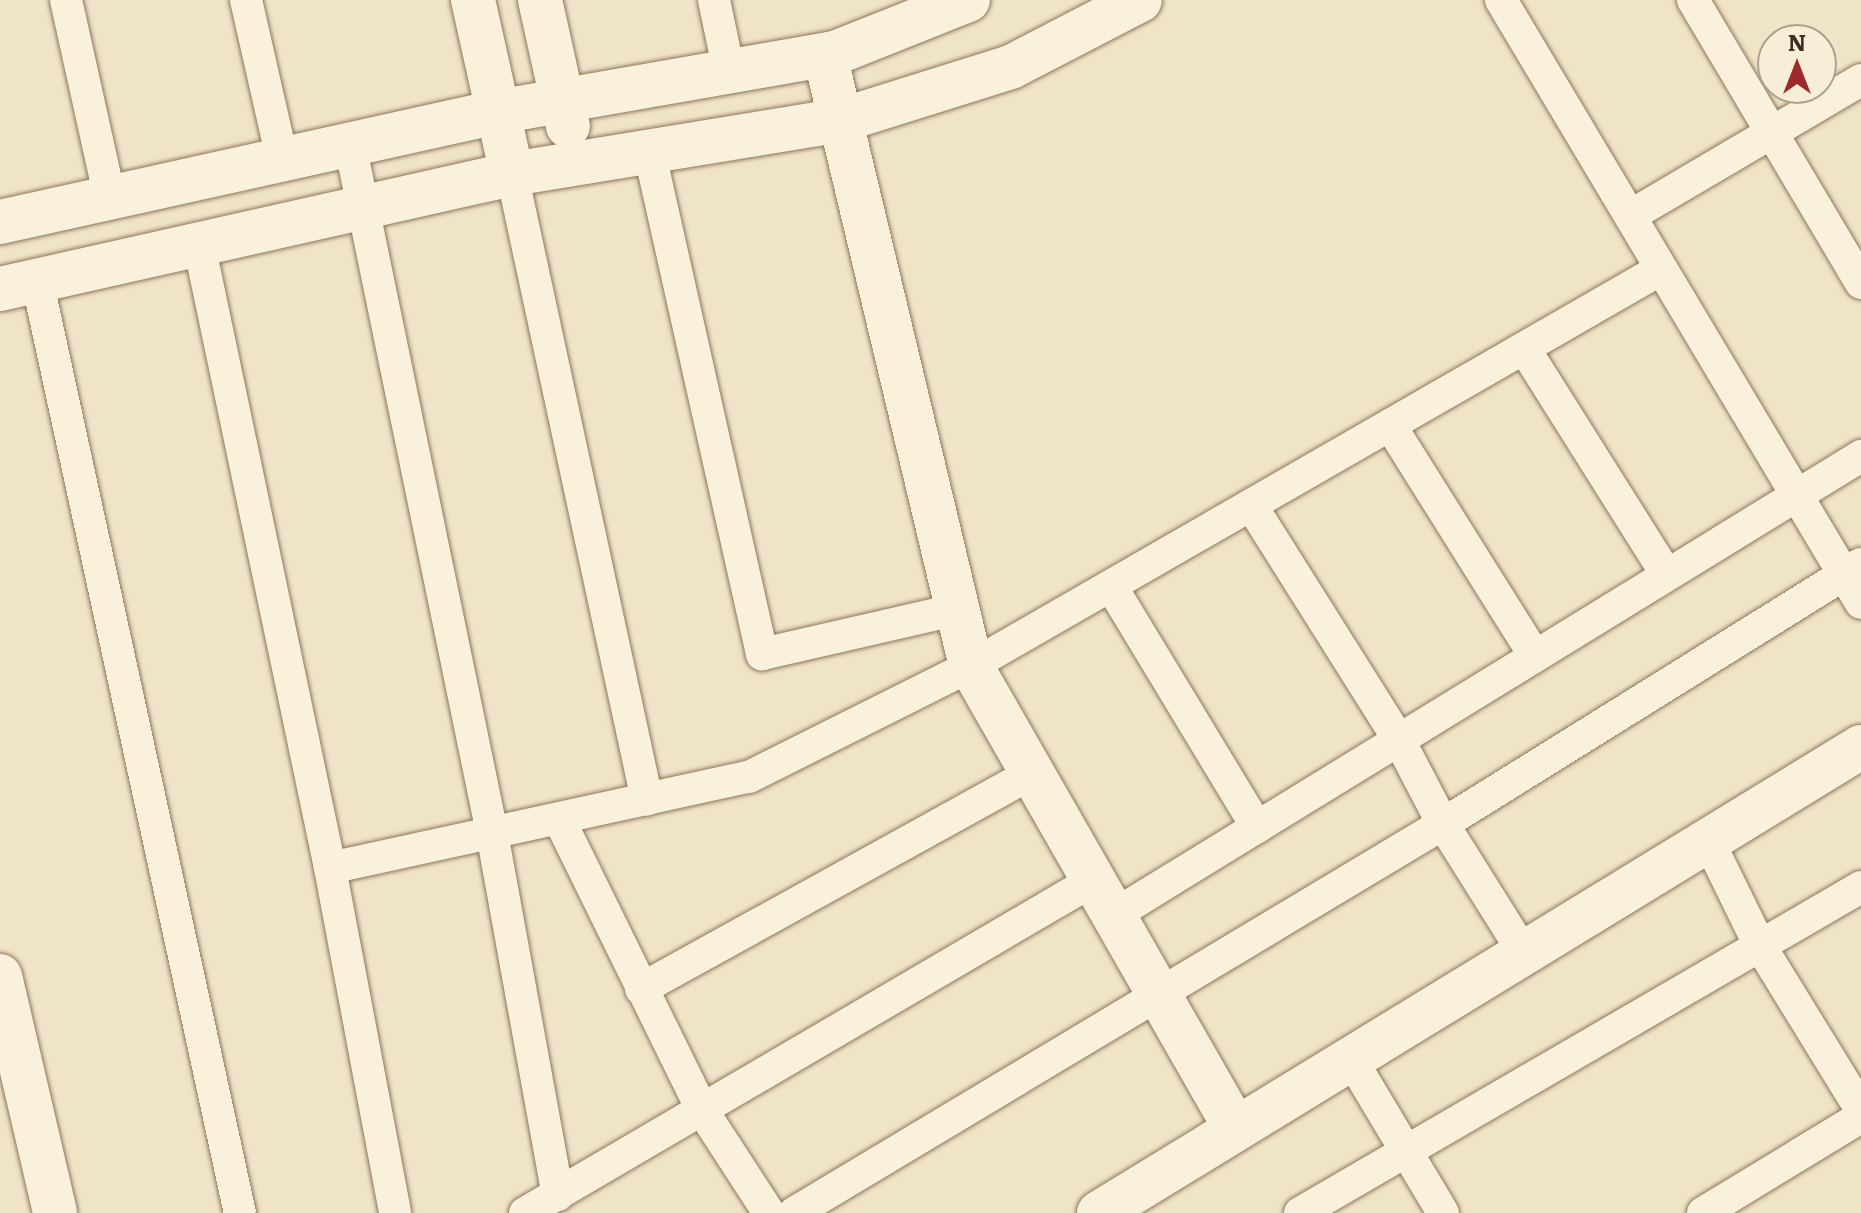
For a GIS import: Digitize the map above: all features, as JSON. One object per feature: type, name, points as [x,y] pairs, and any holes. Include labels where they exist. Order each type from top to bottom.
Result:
[{"type":"street","points":[[66,0],[110,198]]},
{"type":"street","points":[[246,0],[282,159]]},
{"type":"street","points":[[473,0],[647,800]]},
{"type":"street","points":[[540,0],[577,162]]},
{"type":"street","points":[[714,0],[729,72]]},
{"type":"street","points":[[0,222],[497,112],[825,55],[968,0]]},
{"type":"street","points":[[240,1213],[19,285],[512,174],[842,120],[1011,67],[1140,0]]},
{"type":"street","points":[[1501,0],[1796,495],[1852,570],[1861,603]]},
{"type":"street","points":[[1693,0],[1861,283]]},
{"type":"street","points":[[825,55],[971,666],[1236,1129]]},
{"type":"street","points":[[1630,216],[1861,80]]},
{"type":"street","points":[[350,144],[366,207],[492,833],[558,1195]]},
{"type":"street","points":[[649,150],[762,654],[958,609]]},
{"type":"street","points":[[199,244],[330,868],[395,1213]]},
{"type":"street","points":[[330,868],[749,777],[971,666],[1661,269]]},
{"type":"street","points":[[1524,348],[1667,575]]},
{"type":"street","points":[[1390,425],[1535,656]]},
{"type":"street","points":[[525,1213],[702,1110],[1104,898],[1257,827],[1861,456]]},
{"type":"street","points":[[1251,505],[1399,740],[1443,824],[1524,953]]},
{"type":"street","points":[[794,1213],[1443,824],[1852,570]]},
{"type":"street","points":[[1111,586],[1257,827]]},
{"type":"street","points":[[1099,1213],[1861,747]]},
{"type":"street","points":[[641,989],[1033,773]]},
{"type":"street","points":[[559,819],[702,1110],[769,1213]]},
{"type":"street","points":[[1708,840],[1759,944],[1861,1110]]},
{"type":"street","points":[[1300,1213],[1861,887]]},
{"type":"street","points":[[0,976],[55,1213]]},
{"type":"street","points":[[1351,1059],[1443,1213]]},
{"type":"street","points":[[1703,1213],[1861,1117]]}]
